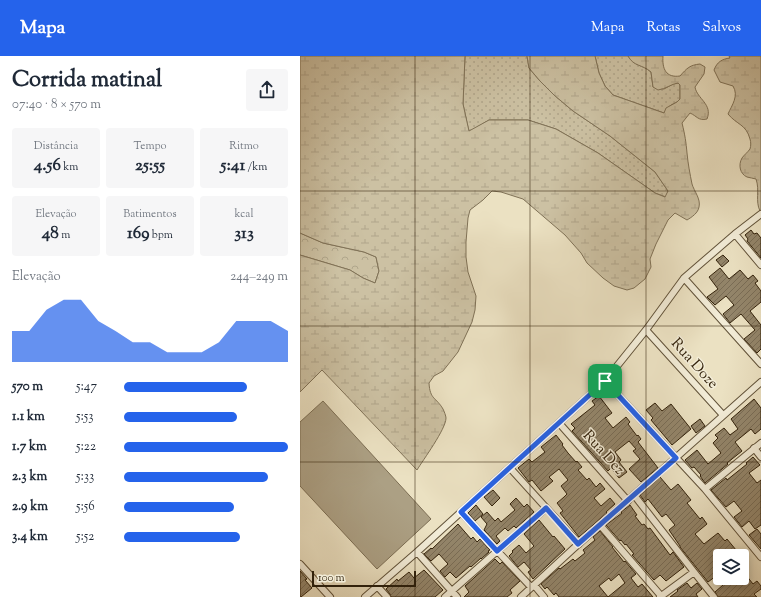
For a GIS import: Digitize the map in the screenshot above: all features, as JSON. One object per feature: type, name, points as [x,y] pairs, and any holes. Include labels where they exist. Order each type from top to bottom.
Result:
[{"type":"street","points":[[365,597],[417,552],[605,381],[646,330],[684,278],[735,234],[761,214]]},
{"type":"street","points":[[735,234],[761,265]]},
{"type":"street","points":[[684,278],[761,364]]},
{"type":"street","name":"Rua Doze","points":[[646,330],[723,415]]},
{"type":"street","points":[[605,381],[705,489],[761,557]]},
{"type":"street","points":[[520,597],[761,382]]},
{"type":"street","name":"Rua Dez","points":[[559,423],[628,501]]},
{"type":"street","points":[[705,489],[761,443]]},
{"type":"street","points":[[754,448],[761,456]]},
{"type":"street","points":[[510,468],[578,544]]},
{"type":"street","points":[[634,495],[714,597]]},
{"type":"street","points":[[445,597],[546,508]]},
{"type":"street","points":[[461,512],[497,551],[544,597]]},
{"type":"street","points":[[600,525],[661,597],[694,572]]},
{"type":"street","points":[[417,552],[457,597]]},
{"type":"street","points":[[300,564],[330,597]]},
{"type":"street","points":[[377,586],[387,597]]},
{"type":"green space","points":[[300,56],[465,56],[463,104],[469,131],[489,120],[528,120],[556,129],[598,153],[655,193],[665,197],[668,191],[655,172],[610,136],[573,111],[554,95],[529,68],[527,56],[595,56],[599,73],[605,86],[613,95],[664,113],[666,108],[680,99],[680,85],[678,83],[658,90],[653,87],[651,72],[630,60],[628,56],[663,56],[664,69],[671,76],[680,76],[694,65],[700,64],[705,67],[704,74],[695,87],[708,109],[707,119],[700,119],[690,113],[682,123],[692,184],[699,201],[698,209],[694,215],[687,220],[675,213],[668,220],[650,259],[651,267],[645,279],[634,288],[627,290],[614,286],[603,278],[587,263],[581,253],[565,235],[523,199],[501,192],[492,191],[470,210],[468,218],[466,257],[468,272],[476,296],[475,310],[472,322],[458,352],[443,371],[434,376],[429,383],[432,396],[443,409],[446,418],[438,437],[417,470],[322,370],[300,392],[300,255],[350,270],[375,283],[379,271],[376,257],[364,252],[323,243],[300,233]]},
{"type":"green space","points":[[465,56],[527,56],[529,68],[554,95],[573,111],[610,136],[655,172],[668,191],[666,197],[655,193],[598,153],[556,129],[528,120],[489,120],[469,132],[463,104]]},
{"type":"green space","points":[[595,56],[628,56],[633,62],[651,72],[653,87],[664,89],[678,83],[680,85],[680,99],[671,105],[664,113],[613,95],[605,86],[599,73]]},
{"type":"green space","points":[[729,56],[761,56],[760,211],[756,179],[745,176],[741,172],[740,166],[742,158],[750,149],[750,139],[744,127],[731,118],[728,114],[735,97],[735,90],[733,86],[720,82],[714,70],[718,63],[722,60],[730,58]]},
{"type":"green space","points":[[300,233],[323,243],[364,252],[376,257],[379,271],[375,283],[350,270],[300,255]]},
{"type":"shaded area","points":[[323,401],[431,519],[377,569],[300,486],[300,422]]},
{"type":"building","points":[[751,230],[754,234],[757,233],[761,238],[761,258],[747,241],[748,239],[745,235]]},
{"type":"building","points":[[723,255],[729,261],[722,267],[716,260]]},
{"type":"building","points":[[720,268],[729,279],[740,270],[748,279],[753,275],[758,281],[755,283],[761,291],[761,302],[750,311],[761,325],[761,349],[757,353],[744,339],[755,330],[741,314],[730,323],[723,314],[734,305],[726,296],[715,305],[707,297],[718,289],[709,277]]},
{"type":"building","points":[[599,396],[612,413],[605,418],[613,428],[626,417],[630,422],[628,424],[641,439],[638,442],[658,468],[641,482],[629,469],[640,459],[633,451],[636,449],[629,441],[615,452],[621,460],[619,462],[627,472],[619,478],[611,468],[608,471],[572,431],[575,428],[571,424],[595,405],[592,401]]},
{"type":"building","points":[[754,399],[761,408],[761,429],[755,434],[751,429],[735,442],[742,451],[705,483],[700,476],[701,475],[685,460],[697,450],[708,464],[721,453],[713,443],[718,438],[715,435],[724,428],[730,435],[738,429],[731,419]]},
{"type":"building","points":[[655,403],[662,411],[671,404],[691,429],[672,445],[651,420],[653,418],[646,410]]},
{"type":"building","points":[[700,419],[705,426],[696,433],[691,426]]},
{"type":"building","points":[[556,435],[568,453],[582,467],[578,470],[587,480],[589,478],[596,487],[600,483],[605,489],[594,498],[601,506],[610,498],[615,504],[606,512],[607,513],[579,537],[560,513],[563,511],[557,503],[567,494],[561,486],[568,480],[559,469],[549,477],[553,481],[541,491],[532,480],[529,482],[518,468],[529,459],[532,462],[545,452],[541,447]]},
{"type":"building","points":[[753,457],[760,465],[749,473],[757,483],[761,480],[761,525],[755,529],[749,521],[742,527],[734,517],[742,511],[734,501],[726,507],[711,490],[726,478],[727,480],[747,464],[746,463]]},
{"type":"building","points":[[660,477],[671,490],[678,484],[691,500],[687,503],[700,519],[702,517],[707,524],[695,534],[704,544],[718,533],[725,541],[727,539],[735,549],[713,549],[713,578],[708,582],[680,547],[669,530],[675,525],[666,514],[662,517],[648,499],[645,502],[640,495]]},
{"type":"building","points":[[493,490],[500,498],[492,506],[484,497]]},
{"type":"building","points":[[516,498],[524,507],[527,504],[534,512],[516,528],[514,526],[508,531],[505,528],[496,536],[500,541],[497,544],[484,530],[487,524],[481,517],[487,512],[495,521],[498,518],[501,522],[515,510],[510,504]]},
{"type":"building","points":[[476,505],[483,514],[475,521],[468,513]]},
{"type":"building","points":[[630,505],[637,515],[635,516],[642,525],[644,524],[648,529],[650,528],[670,555],[673,552],[684,567],[666,581],[660,575],[654,580],[632,555],[634,554],[626,544],[625,545],[621,540],[620,541],[606,525]]},
{"type":"building","points":[[539,520],[565,549],[533,579],[528,572],[531,570],[524,562],[518,567],[509,556],[519,545],[526,553],[534,546],[524,534]]},
{"type":"building","points":[[458,524],[471,539],[473,537],[477,542],[480,539],[490,550],[481,559],[456,578],[450,572],[445,577],[440,571],[448,564],[439,554],[431,561],[424,554],[431,548],[432,549]]},
{"type":"building","points":[[757,529],[761,534],[761,549],[749,535]]},
{"type":"building","points":[[600,531],[624,562],[625,561],[636,574],[631,578],[638,587],[642,584],[653,597],[608,597],[559,597],[556,593],[554,595],[547,587],[545,589],[541,584],[559,568],[560,569],[573,559],[575,561],[585,553],[583,550],[595,540],[593,537]],"holes":[[[619,574],[625,583],[608,597],[599,586],[609,578],[611,581]]]},
{"type":"building","points":[[495,559],[500,564],[502,562],[520,581],[510,590],[512,593],[507,597],[464,597],[469,592],[465,586]]},
{"type":"building","points":[[424,570],[443,590],[435,597],[391,597],[386,589],[397,579],[398,581],[409,572],[414,578]]},
{"type":"building","points":[[300,571],[312,588],[301,597],[300,597]]},
{"type":"building","points":[[749,579],[753,584],[757,581],[761,586],[761,589],[754,594],[757,597],[718,597],[715,592],[723,585],[749,585]]},
{"type":"building","points":[[687,583],[691,588],[697,583],[702,589],[696,594],[698,597],[670,597],[678,591],[677,590]]},
{"type":"route","points":[[605,381],[676,458],[578,544],[546,508],[497,551],[461,512],[605,381]]}]
